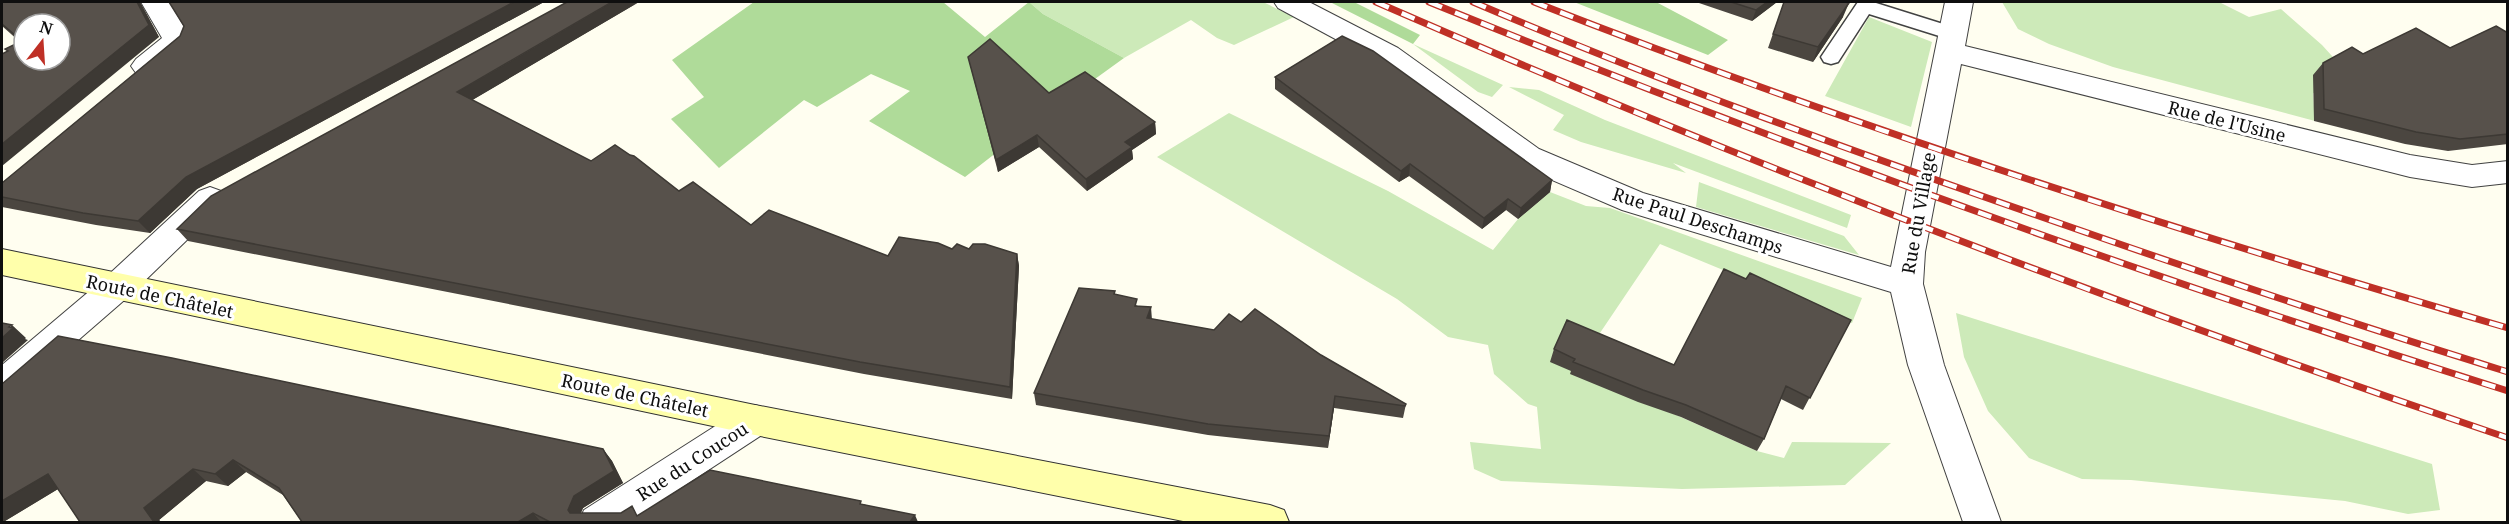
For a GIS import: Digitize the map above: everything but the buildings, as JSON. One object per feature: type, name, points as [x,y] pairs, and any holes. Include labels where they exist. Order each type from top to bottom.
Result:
[{"type":"main road","name":"Route de Châtelet","points":[[2,262],[755,420],[1233,518],[1270,522]]},
{"type":"street","points":[[125,84],[178,40],[155,2]]},
{"type":"street","name":"Rue Paul Deschamps","points":[[1288,2],[1388,55],[1528,157],[1633,202],[1906,284]]},
{"type":"street","name":"Rue du Village","points":[[1959,2],[1909,252],[1906,284],[1926,365],[1982,522]]},
{"type":"street","name":"Rue de l'Usine","points":[[1950,42],[2410,166],[2472,176],[2508,172]]},
{"type":"street","points":[[2,385],[117,287],[209,199],[230,188]]},
{"type":"street","name":"Rue du Coucou","points":[[598,522],[755,420]]},
{"type":"lane","points":[[1831,57],[1866,4],[1950,42]]},
{"type":"green space","points":[[754,2],[943,2],[985,37],[1029,2],[1043,14],[1124,58],[965,177],[869,121],[910,91],[871,74],[817,107],[804,100],[719,168],[671,119],[704,97],[672,60]]},
{"type":"green space","points":[[1029,2],[1263,2],[1294,17],[1234,45],[1217,38],[1191,20],[1124,58],[1043,14]]},
{"type":"green space","points":[[1330,2],[1354,2],[1420,35],[1413,44]]},
{"type":"green space","points":[[1574,2],[1656,2],[1728,40],[1708,55]]},
{"type":"green space","points":[[2002,2],[2219,2],[2249,17],[2281,9],[2322,45],[2352,78],[2333,97],[2313,93],[2315,121],[2113,67],[2049,44],[2018,29]]},
{"type":"green space","points":[[1869,17],[1932,42],[1911,127],[1825,96]]},
{"type":"green space","points":[[1413,44],[1503,85],[1492,97],[1478,92]]},
{"type":"green space","points":[[1509,87],[1539,90],[1605,120],[1851,215],[1847,228],[1673,163],[1686,173],[1581,142],[1553,130],[1564,115]]},
{"type":"green space","points":[[1229,113],[1388,191],[1493,250],[1518,219],[1550,192],[1586,206],[1610,208],[1862,298],[1852,323],[1660,244],[1575,370],[1757,451],[1784,458],[1792,442],[1891,443],[1845,485],[1682,489],[1501,481],[1474,469],[1470,442],[1541,449],[1537,407],[1528,404],[1494,374],[1488,345],[1448,337],[1397,299],[1157,157]]},
{"type":"green space","points":[[1699,182],[1844,236],[1859,255],[1696,207]]},
{"type":"green space","points":[[1956,313],[2432,464],[2440,510],[2408,514],[2345,501],[2131,480],[2082,479],[2029,458],[1988,411],[1964,357]]},
{"type":"railway","points":[[1376,2],[1655,120],[1937,232],[2221,338],[2508,438]]},
{"type":"railway","points":[[1429,2],[1696,107],[1965,207],[2235,302],[2508,391]]},
{"type":"railway","points":[[1473,2],[1682,87],[1894,165],[2213,276],[2508,372]]},
{"type":"railway","points":[[1534,2],[1774,92],[2017,176],[2139,216],[2508,328]]}]
